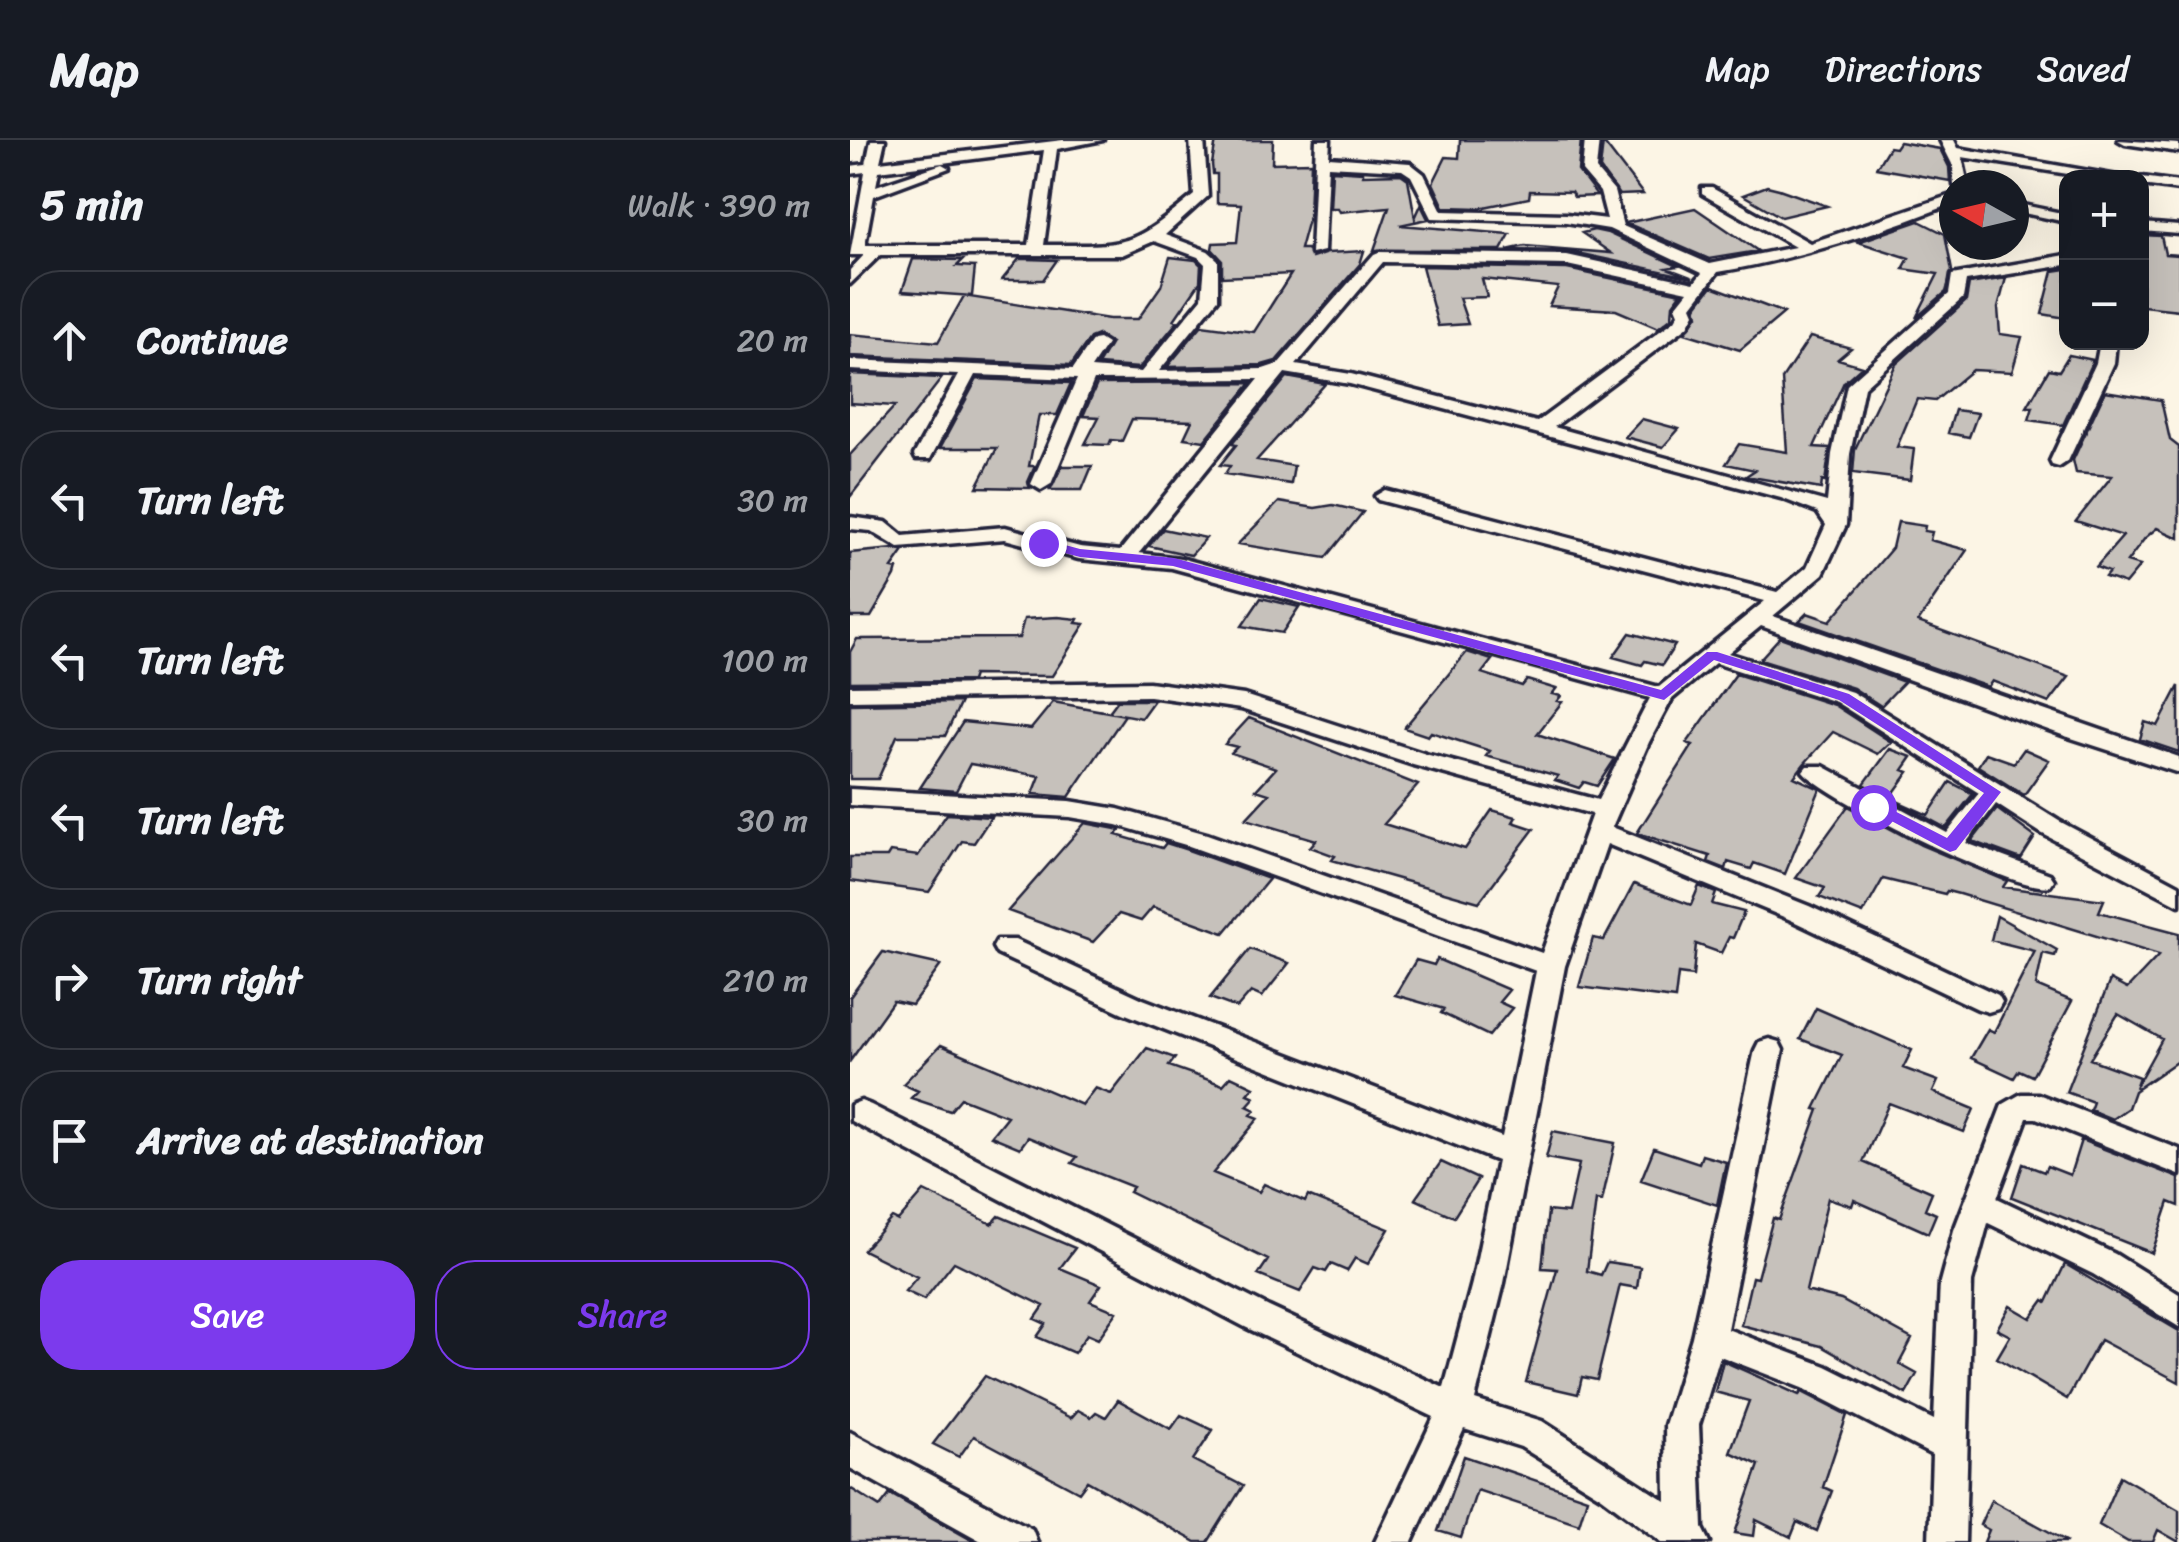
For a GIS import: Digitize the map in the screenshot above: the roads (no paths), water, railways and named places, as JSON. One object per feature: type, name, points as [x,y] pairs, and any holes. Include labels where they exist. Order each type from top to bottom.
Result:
[{"type":"street","points":[[878,140],[853,250],[1122,250],[1154,236],[1202,196],[1197,140]]},
{"type":"street","points":[[850,170],[1096,140]]},
{"type":"street","points":[[1316,251],[1323,140]]},
{"type":"street","points":[[1592,140],[1588,171],[1606,190],[1614,224]]},
{"type":"street","points":[[2126,140],[2179,148]]},
{"type":"street","points":[[1950,145],[2080,170]]},
{"type":"street","points":[[1950,145],[1960,170]]},
{"type":"street","points":[[1036,250],[1052,146]]},
{"type":"street","points":[[865,194],[984,153]]},
{"type":"street","points":[[1322,161],[1406,166],[1417,174],[1437,214],[1566,218],[1614,224],[1691,264],[1710,269],[1767,260],[1862,235],[1939,204]]},
{"type":"street","points":[[2149,181],[2179,186]]},
{"type":"street","points":[[1706,190],[1810,249]]},
{"type":"street","points":[[2029,210],[2059,217]]},
{"type":"street","points":[[2149,228],[2179,230]]},
{"type":"street","points":[[1146,377],[1194,320],[1213,290],[1213,263],[1203,254],[1154,236]]},
{"type":"street","points":[[850,279],[876,250]]},
{"type":"street","points":[[1126,556],[1280,369],[1379,257],[1567,260],[1695,288]]},
{"type":"street","points":[[1393,1542],[1455,1410],[1488,1283],[1552,966],[1602,820],[1637,742],[1664,695],[1816,570],[1836,525],[1840,454],[1856,384],[1956,295],[1958,278],[2059,261]]},
{"type":"street","points":[[1540,428],[1682,322],[1687,314],[1684,306],[1710,269]]},
{"type":"street","points":[[1041,484],[1099,344]]},
{"type":"street","points":[[2059,461],[2106,350]]},
{"type":"street","points":[[850,365],[1146,377],[1245,375],[1280,369],[1352,379],[1788,494],[1829,510],[1834,517]]},
{"type":"street","points":[[923,454],[968,372]]},
{"type":"street","points":[[1385,496],[1784,600]]},
{"type":"street","points":[[850,523],[878,526],[899,542],[1005,533],[1080,553],[1174,562],[1664,695]]},
{"type":"street","points":[[1759,618],[1865,654],[1975,700],[2179,765]]},
{"type":"street","points":[[1712,655],[1844,697],[2050,827],[2179,896]]},
{"type":"street","points":[[850,694],[1150,689],[1244,702],[1602,820],[1988,1002]]},
{"type":"street","points":[[1815,771],[1950,846],[2041,880]]},
{"type":"street","points":[[1950,846],[1993,792]]},
{"type":"street","points":[[850,797],[1070,810],[1118,817],[1198,840],[1552,966]]},
{"type":"street","points":[[1006,947],[1134,1006],[1512,1154]]},
{"type":"street","points":[[1689,1539],[1682,1425],[1710,1337],[1769,1050]]},
{"type":"street","points":[[1947,1542],[1956,1282],[1978,1204],[2012,1113],[2022,1106],[2038,1106],[2179,1162]]},
{"type":"street","points":[[862,1114],[1257,1318],[1455,1410],[1530,1433],[1615,1486],[1689,1539]]},
{"type":"street","points":[[1978,1204],[2104,1264],[2179,1312]]},
{"type":"street","points":[[1710,1337],[1814,1377],[1951,1446]]},
{"type":"street","points":[[850,1448],[1020,1542]]}]
